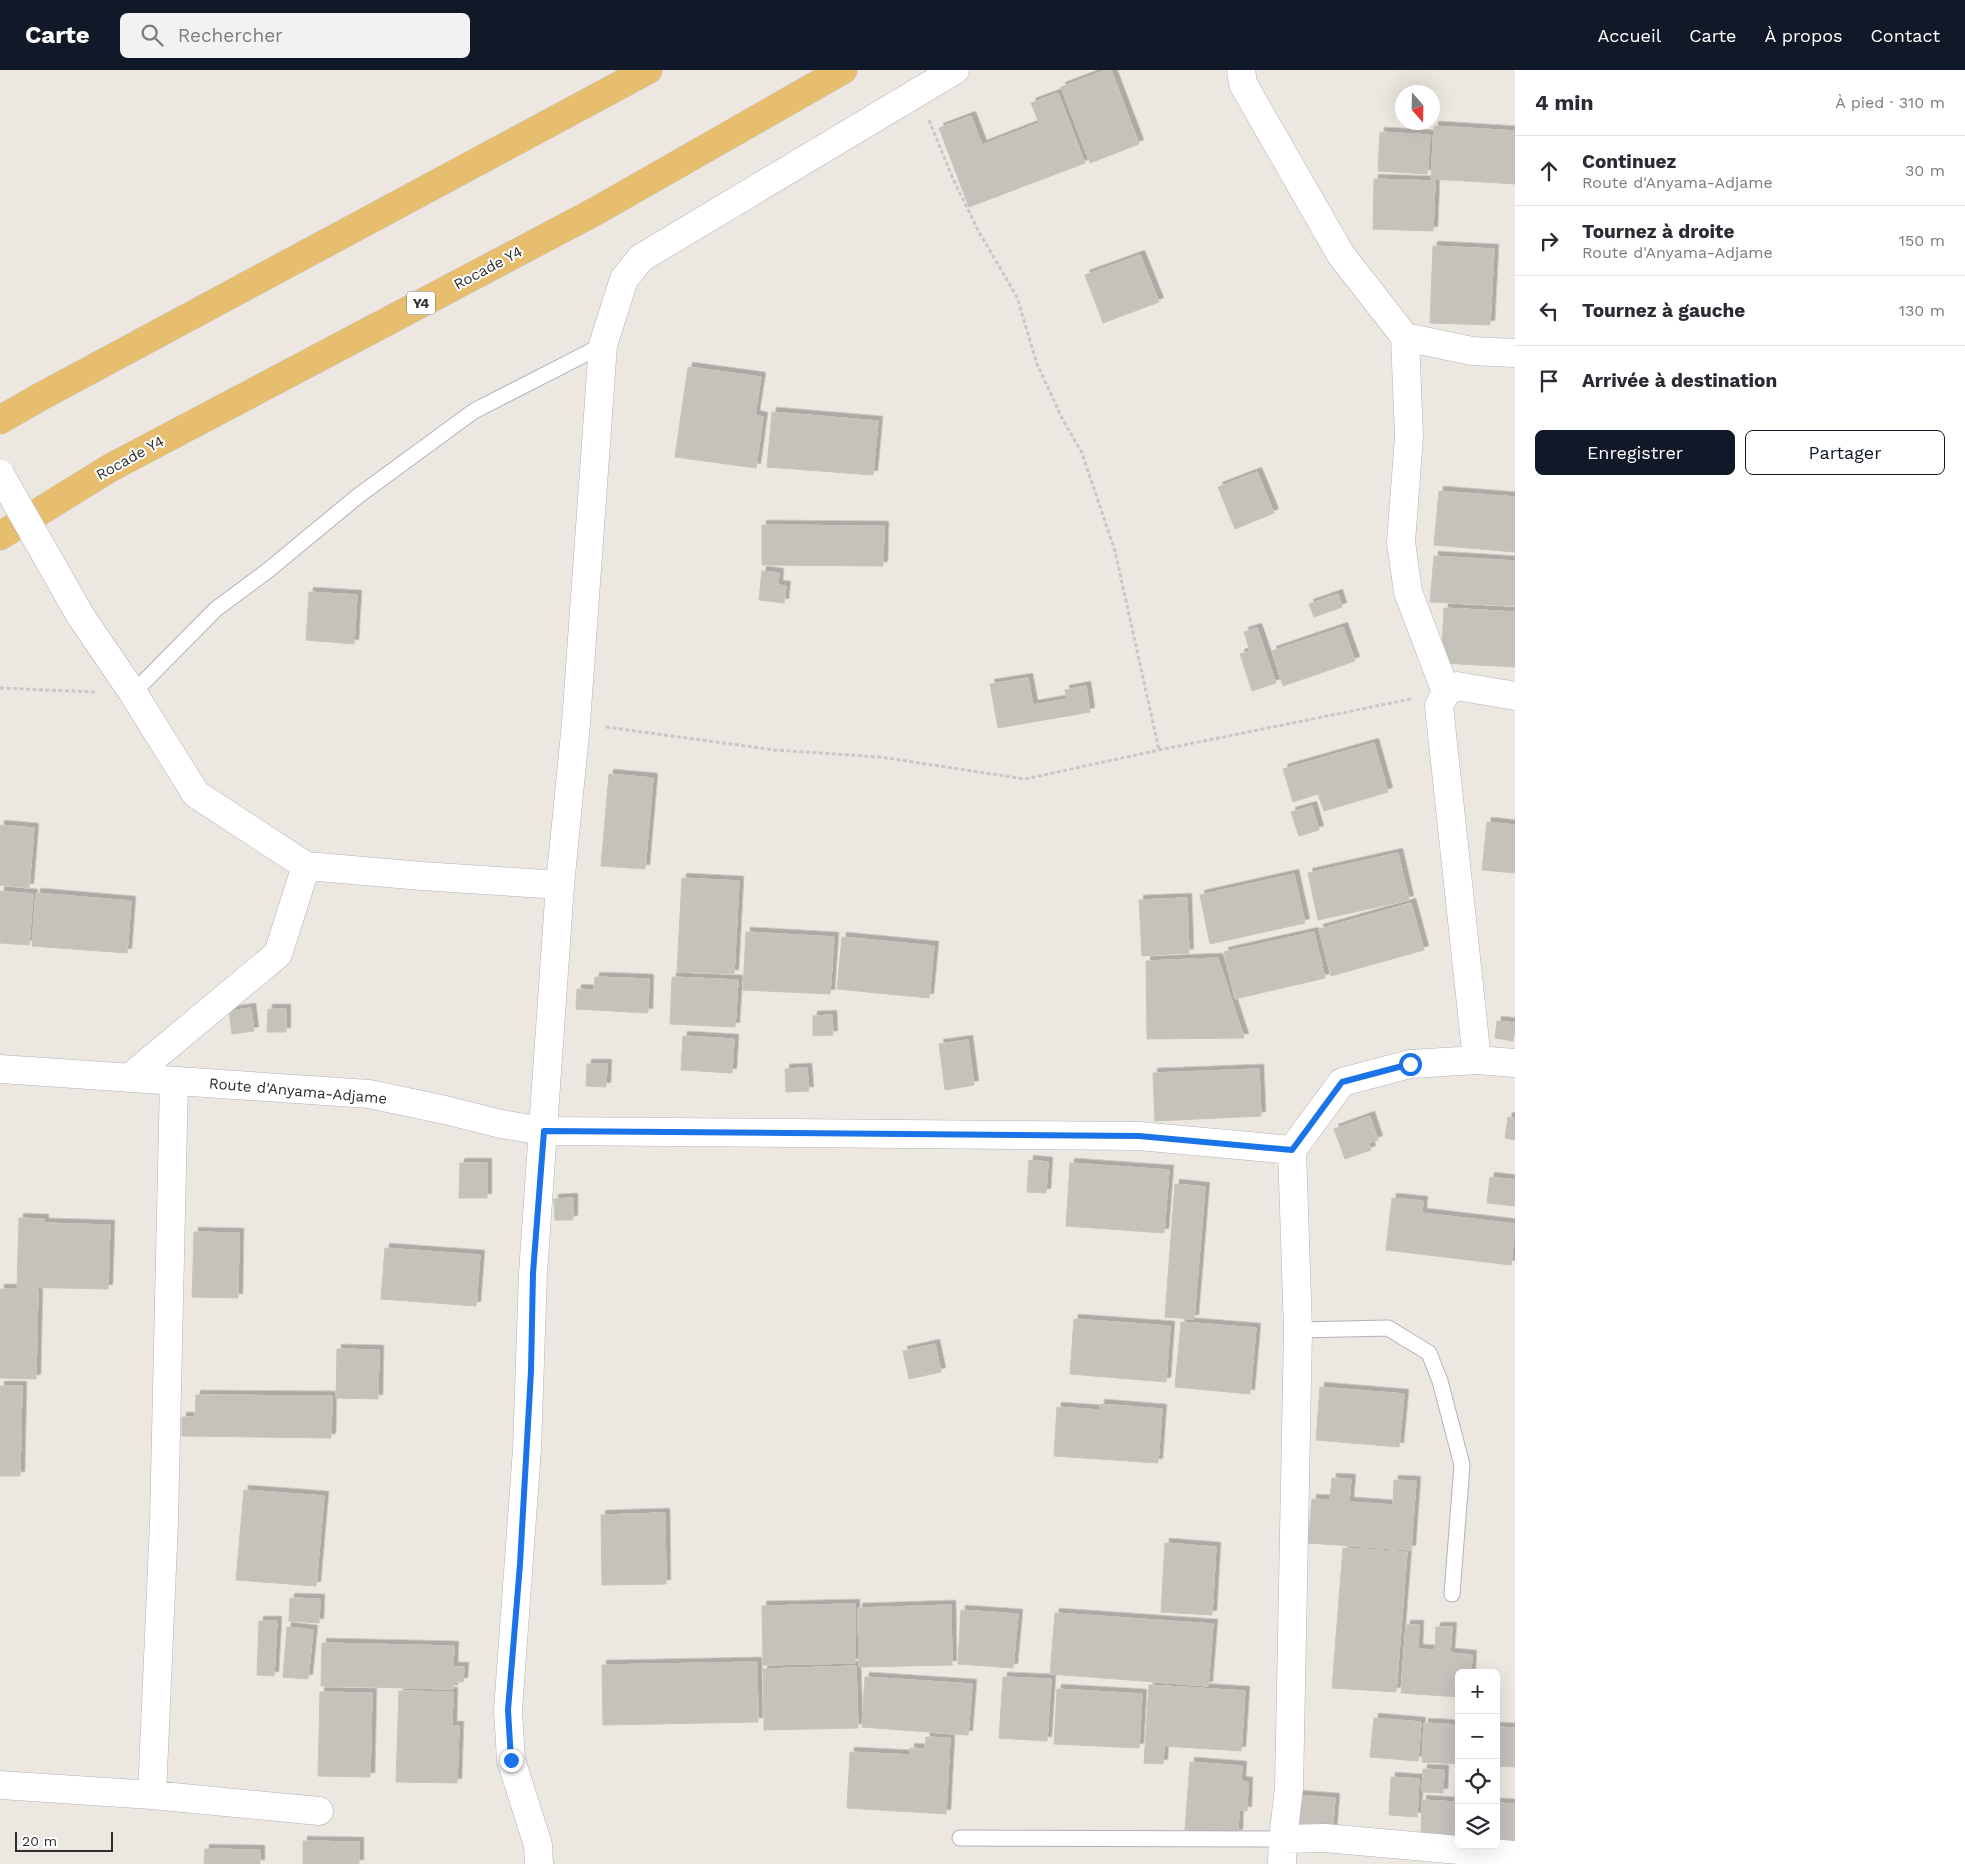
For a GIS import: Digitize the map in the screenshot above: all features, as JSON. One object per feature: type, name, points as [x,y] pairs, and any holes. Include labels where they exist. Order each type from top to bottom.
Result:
[{"type":"highway","points":[[0,420],[648,70]]},
{"type":"highway","name":"Rocade Y4","points":[[0,536],[110,468],[596,211],[843,70]]},
{"type":"street","points":[[539,1864],[538,1845],[511,1760],[508,1710],[521,1555],[531,1371],[533,1273],[560,885],[576,723],[603,345],[624,278],[640,258],[954,70]]},
{"type":"street","points":[[1241,70],[1243,84],[1341,255],[1405,337],[1409,437],[1401,542],[1408,592],[1446,692]]},
{"type":"street","points":[[1405,337],[1472,351],[1515,353]]},
{"type":"street","points":[[0,474],[80,615],[133,693],[196,794],[306,866],[560,885]]},
{"type":"street","points":[[1476,1060],[1439,706],[1446,692],[1457,686],[1515,696]]},
{"type":"street","points":[[129,1078],[278,954],[306,866]]},
{"type":"street","points":[[1515,1063],[1476,1060],[1410,1064],[1342,1082],[1292,1150],[1298,1330],[1290,1788],[1283,1852],[1325,1838],[1515,1855]]},
{"type":"street","name":"Route d'Anyama-Adjame","points":[[0,1069],[369,1094],[501,1124],[544,1131],[1139,1136],[1292,1150]]},
{"type":"street","points":[[152,1795],[164,1522],[174,1081]]},
{"type":"street","points":[[0,1785],[152,1795],[318,1812]]},
{"type":"lane","points":[[133,693],[216,609],[266,572],[358,496],[474,411],[603,345]]},
{"type":"lane","points":[[1298,1330],[1388,1328],[1429,1353],[1440,1381],[1462,1464],[1452,1594]]},
{"type":"lane","points":[[960,1838],[1283,1852]]},
{"type":"path","points":[[918,92],[952,179],[979,232],[1017,297],[1037,364],[1062,418],[1082,453],[1114,551],[1159,750]]},
{"type":"path","points":[[0,688],[39,691],[133,693]]},
{"type":"path","points":[[576,723],[775,750],[880,757],[1025,779],[1446,692]]},
{"type":"building","points":[[1106,70],[1111,70],[1139,144],[1090,163],[1061,87]]},
{"type":"building","points":[[1058,93],[1085,163],[969,207],[939,128],[971,116],[982,145],[1039,123],[1031,103]]},
{"type":"building","points":[[1440,126],[1515,131],[1515,184],[1431,179],[1434,130],[1440,130]]},
{"type":"building","points":[[1380,132],[1430,135],[1427,174],[1378,171]]},
{"type":"building","points":[[1374,179],[1435,181],[1433,231],[1373,229]]},
{"type":"building","points":[[1433,246],[1494,249],[1490,325],[1430,323]]},
{"type":"building","points":[[1140,255],[1159,302],[1103,323],[1085,275]]},
{"type":"building","points":[[688,367],[761,377],[755,415],[763,417],[756,468],[675,457]]},
{"type":"building","points":[[772,412],[878,421],[873,475],[767,467]]},
{"type":"building","points":[[1257,472],[1274,513],[1235,529],[1218,487]]},
{"type":"building","points":[[1439,491],[1515,497],[1515,552],[1434,545]]},
{"type":"building","points":[[762,525],[884,526],[883,566],[762,565]]},
{"type":"building","points":[[1434,556],[1515,561],[1515,606],[1430,602]]},
{"type":"building","points":[[762,571],[779,573],[778,585],[786,586],[784,603],[759,600]]},
{"type":"building","points":[[309,592],[357,595],[354,644],[306,640]]},
{"type":"building","points":[[1338,594],[1342,607],[1314,617],[1309,604]]},
{"type":"building","points":[[1444,608],[1515,612],[1515,667],[1441,663]]},
{"type":"building","points":[[1343,627],[1355,661],[1283,686],[1272,651]]},
{"type":"building","points":[[1257,628],[1276,683],[1252,691],[1240,654],[1250,651],[1244,632]]},
{"type":"building","points":[[1028,678],[1033,705],[1067,699],[1065,690],[1086,686],[1090,712],[998,728],[990,684]]},
{"type":"building","points":[[1374,743],[1388,792],[1324,811],[1318,794],[1293,802],[1283,769]]},
{"type":"building","points":[[609,774],[653,778],[645,869],[601,866]]},
{"type":"building","points":[[1312,806],[1319,830],[1299,836],[1291,812]]},
{"type":"building","points":[[1487,822],[1515,825],[1515,873],[1482,870]]},
{"type":"building","points":[[0,825],[34,828],[29,888],[0,885]]},
{"type":"building","points":[[1398,853],[1409,900],[1318,920],[1308,873]]},
{"type":"building","points":[[1294,874],[1305,923],[1210,944],[1200,895]]},
{"type":"building","points":[[682,878],[739,881],[734,974],[677,972]]},
{"type":"building","points":[[0,891],[33,894],[29,945],[0,943]]},
{"type":"building","points":[[36,893],[131,901],[127,953],[32,946]]},
{"type":"building","points":[[1187,898],[1189,953],[1142,956],[1139,900]]},
{"type":"building","points":[[1411,903],[1424,950],[1331,976],[1319,929]]},
{"type":"building","points":[[746,932],[834,937],[830,994],[743,990]]},
{"type":"building","points":[[1314,932],[1325,978],[1235,999],[1224,952]]},
{"type":"building","points":[[842,937],[934,946],[929,998],[837,989]]},
{"type":"building","points":[[1218,958],[1244,1038],[1147,1039],[1146,961]]},
{"type":"building","points":[[595,977],[649,979],[648,1013],[576,1009],[577,989],[594,990]]},
{"type":"building","points":[[672,977],[738,980],[735,1027],[670,1024]]},
{"type":"building","points":[[251,1008],[254,1031],[232,1034],[229,1011]]},
{"type":"building","points":[[268,1009],[286,1009],[286,1032],[267,1032]]},
{"type":"building","points":[[832,1015],[833,1035],[813,1036],[813,1016]]},
{"type":"building","points":[[1497,1021],[1515,1023],[1513,1041],[1495,1038]]},
{"type":"building","points":[[683,1036],[734,1039],[732,1073],[681,1070]]},
{"type":"building","points":[[968,1040],[974,1085],[945,1090],[939,1044]]},
{"type":"building","points":[[587,1064],[607,1064],[606,1087],[586,1086]]},
{"type":"building","points":[[807,1068],[809,1091],[786,1092],[785,1069]]},
{"type":"building","points":[[1259,1069],[1261,1116],[1155,1121],[1153,1073]]},
{"type":"building","points":[[1370,1116],[1378,1140],[1369,1143],[1371,1150],[1345,1159],[1334,1129]]},
{"type":"building","points":[[1508,1117],[1515,1118],[1515,1140],[1505,1138]]},
{"type":"building","points":[[1029,1160],[1048,1162],[1046,1193],[1027,1192]]},
{"type":"building","points":[[460,1163],[487,1163],[487,1198],[459,1198]]},
{"type":"building","points":[[1070,1163],[1169,1170],[1164,1233],[1066,1226]]},
{"type":"building","points":[[1490,1177],[1515,1180],[1515,1206],[1487,1203]]},
{"type":"building","points":[[1175,1184],[1205,1187],[1194,1319],[1165,1317]]},
{"type":"building","points":[[573,1198],[573,1220],[555,1220],[554,1199]]},
{"type":"building","points":[[1392,1198],[1423,1201],[1422,1213],[1515,1224],[1511,1265],[1386,1250]]},
{"type":"building","points":[[19,1218],[44,1219],[44,1223],[110,1225],[108,1289],[17,1287]]},
{"type":"building","points":[[194,1232],[239,1233],[238,1298],[192,1297]]},
{"type":"building","points":[[385,1248],[480,1255],[476,1306],[381,1299]]},
{"type":"building","points":[[0,1289],[38,1289],[36,1379],[0,1378]]},
{"type":"building","points":[[1074,1319],[1170,1326],[1166,1382],[1070,1374]]},
{"type":"building","points":[[1181,1322],[1256,1328],[1250,1394],[1175,1387]]},
{"type":"building","points":[[935,1344],[941,1372],[909,1379],[903,1351]]},
{"type":"building","points":[[337,1349],[379,1350],[378,1399],[336,1398]]},
{"type":"building","points":[[0,1386],[22,1386],[20,1476],[0,1476]]},
{"type":"building","points":[[1320,1387],[1404,1394],[1399,1447],[1316,1440]]},
{"type":"building","points":[[196,1395],[332,1396],[331,1438],[182,1436],[182,1417],[195,1417]]},
{"type":"building","points":[[1100,1404],[1162,1409],[1158,1463],[1054,1456],[1057,1407],[1100,1410]]},
{"type":"building","points":[[1332,1478],[1351,1479],[1349,1502],[1393,1505],[1394,1480],[1416,1481],[1411,1550],[1308,1543],[1312,1499],[1330,1500]]},
{"type":"building","points":[[244,1490],[324,1496],[316,1586],[236,1580]]},
{"type":"building","points":[[665,1513],[666,1584],[602,1585],[601,1515]]},
{"type":"building","points":[[1165,1543],[1216,1547],[1212,1615],[1161,1612]]},
{"type":"building","points":[[1343,1548],[1407,1552],[1396,1692],[1332,1688]]},
{"type":"building","points":[[290,1598],[320,1599],[319,1623],[289,1621]]},
{"type":"building","points":[[855,1604],[855,1663],[763,1665],[762,1606]]},
{"type":"building","points":[[951,1605],[952,1665],[859,1667],[858,1608]]},
{"type":"building","points":[[961,1610],[1018,1614],[1013,1668],[958,1664]]},
{"type":"building","points":[[1055,1613],[1213,1624],[1208,1686],[1050,1674]]},
{"type":"building","points":[[259,1621],[277,1621],[274,1676],[257,1675]]},
{"type":"building","points":[[1406,1625],[1419,1625],[1418,1649],[1435,1650],[1436,1627],[1452,1627],[1450,1653],[1472,1655],[1471,1669],[1455,1669],[1455,1697],[1401,1693]]},
{"type":"building","points":[[287,1627],[313,1630],[308,1679],[283,1677]]},
{"type":"building","points":[[322,1643],[454,1646],[453,1667],[464,1667],[463,1682],[453,1682],[453,1689],[321,1686]]},
{"type":"building","points":[[757,1662],[758,1722],[603,1725],[602,1665]]},
{"type":"building","points":[[856,1666],[858,1728],[764,1730],[763,1669]]},
{"type":"building","points":[[865,1677],[972,1684],[968,1735],[862,1727]]},
{"type":"building","points":[[1003,1677],[1051,1679],[1047,1741],[999,1738]]},
{"type":"building","points":[[1149,1685],[1245,1691],[1241,1751],[1164,1746],[1163,1764],[1144,1763]]},
{"type":"building","points":[[1057,1689],[1142,1694],[1139,1748],[1054,1744]]},
{"type":"building","points":[[399,1691],[453,1692],[452,1726],[459,1726],[457,1783],[396,1782]]},
{"type":"building","points":[[320,1692],[372,1693],[370,1777],[318,1776]]},
{"type":"building","points":[[1374,1718],[1421,1722],[1418,1761],[1370,1757]]},
{"type":"building","points":[[1424,1723],[1455,1725],[1455,1764],[1422,1762]]},
{"type":"building","points":[[1500,1727],[1515,1728],[1515,1767],[1500,1766]]},
{"type":"building","points":[[926,1737],[950,1738],[946,1814],[847,1808],[850,1752],[910,1755],[910,1748],[925,1749]]},
{"type":"building","points":[[1190,1762],[1242,1766],[1241,1781],[1248,1782],[1247,1811],[1239,1810],[1238,1834],[1185,1830]]},
{"type":"building","points":[[1423,1769],[1444,1770],[1443,1793],[1422,1792]]},
{"type":"building","points":[[1391,1777],[1419,1779],[1417,1817],[1389,1815]]},
{"type":"building","points":[[1295,1795],[1335,1798],[1332,1834],[1293,1831]]},
{"type":"building","points":[[1422,1800],[1455,1802],[1455,1838],[1421,1836]]},
{"type":"building","points":[[1500,1803],[1515,1804],[1515,1841],[1500,1840]]},
{"type":"building","points":[[303,1841],[359,1842],[359,1864],[303,1864]]},
{"type":"building","points":[[205,1849],[260,1850],[260,1864],[204,1864]]},
{"type":"route","points":[[511,1760],[508,1710],[520,1564],[531,1371],[533,1273],[544,1131],[1139,1136],[1292,1150],[1342,1082],[1410,1064]]}]
